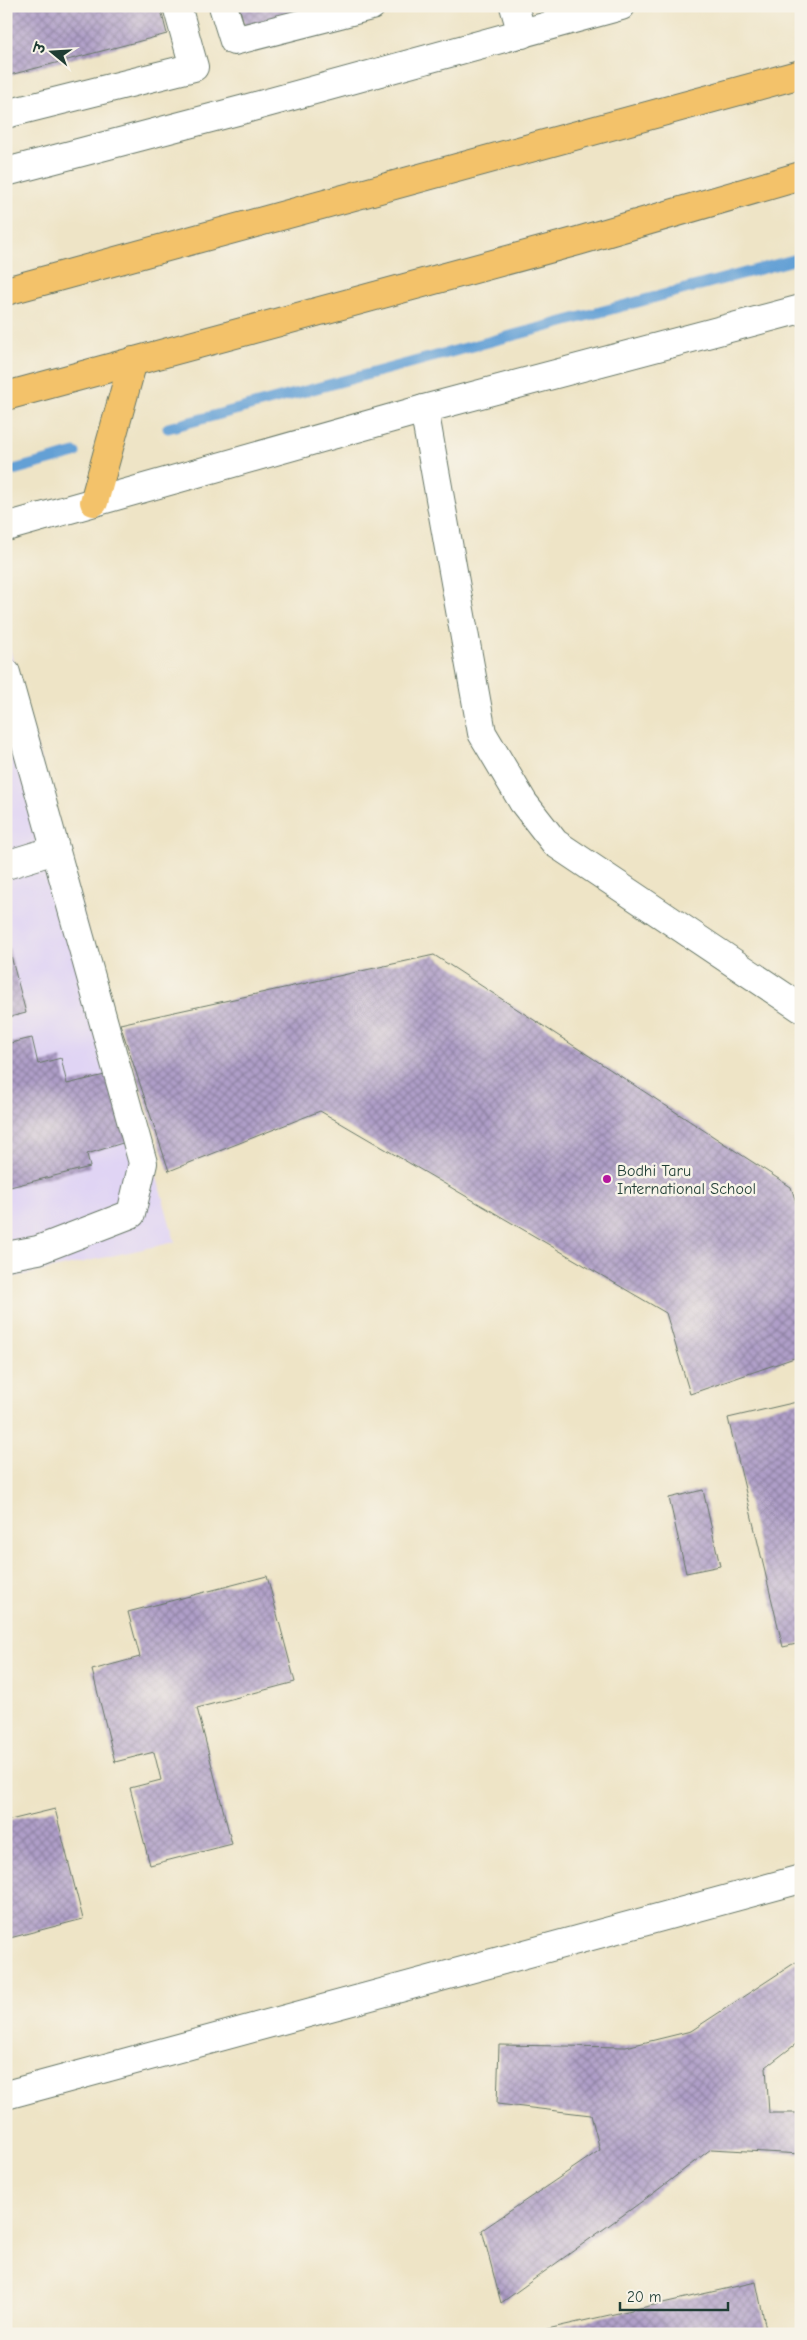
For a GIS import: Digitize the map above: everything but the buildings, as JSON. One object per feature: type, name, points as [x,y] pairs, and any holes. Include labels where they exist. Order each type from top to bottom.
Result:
[{"type":"main road","points":[[6,290],[801,74]]},
{"type":"main road","points":[[6,396],[578,241],[801,176]]},
{"type":"main road","points":[[94,502],[133,361]]},
{"type":"street","points":[[6,114],[194,67],[177,6]]},
{"type":"street","points":[[223,6],[234,41],[371,6]]},
{"type":"street","points":[[514,6],[522,34]]},
{"type":"street","points":[[6,172],[621,6]]},
{"type":"street","points":[[6,527],[424,409],[801,309]]},
{"type":"street","points":[[424,409],[482,733],[523,802],[555,843],[801,1008]]},
{"type":"street","points":[[6,673],[13,724],[56,850],[143,1163],[131,1214],[38,1250],[6,1256]]},
{"type":"street","points":[[6,864],[56,850]]},
{"type":"street","points":[[6,2094],[801,1879]]},
{"type":"shaded area","points":[[6,635],[175,1242],[6,1279]]},
{"type":"waterway","points":[[168,428],[801,258]]},
{"type":"waterway","points":[[6,472],[75,453]]},
{"type":"place","name":"Bodhi Taru International School","points":[[607,1179]]}]
